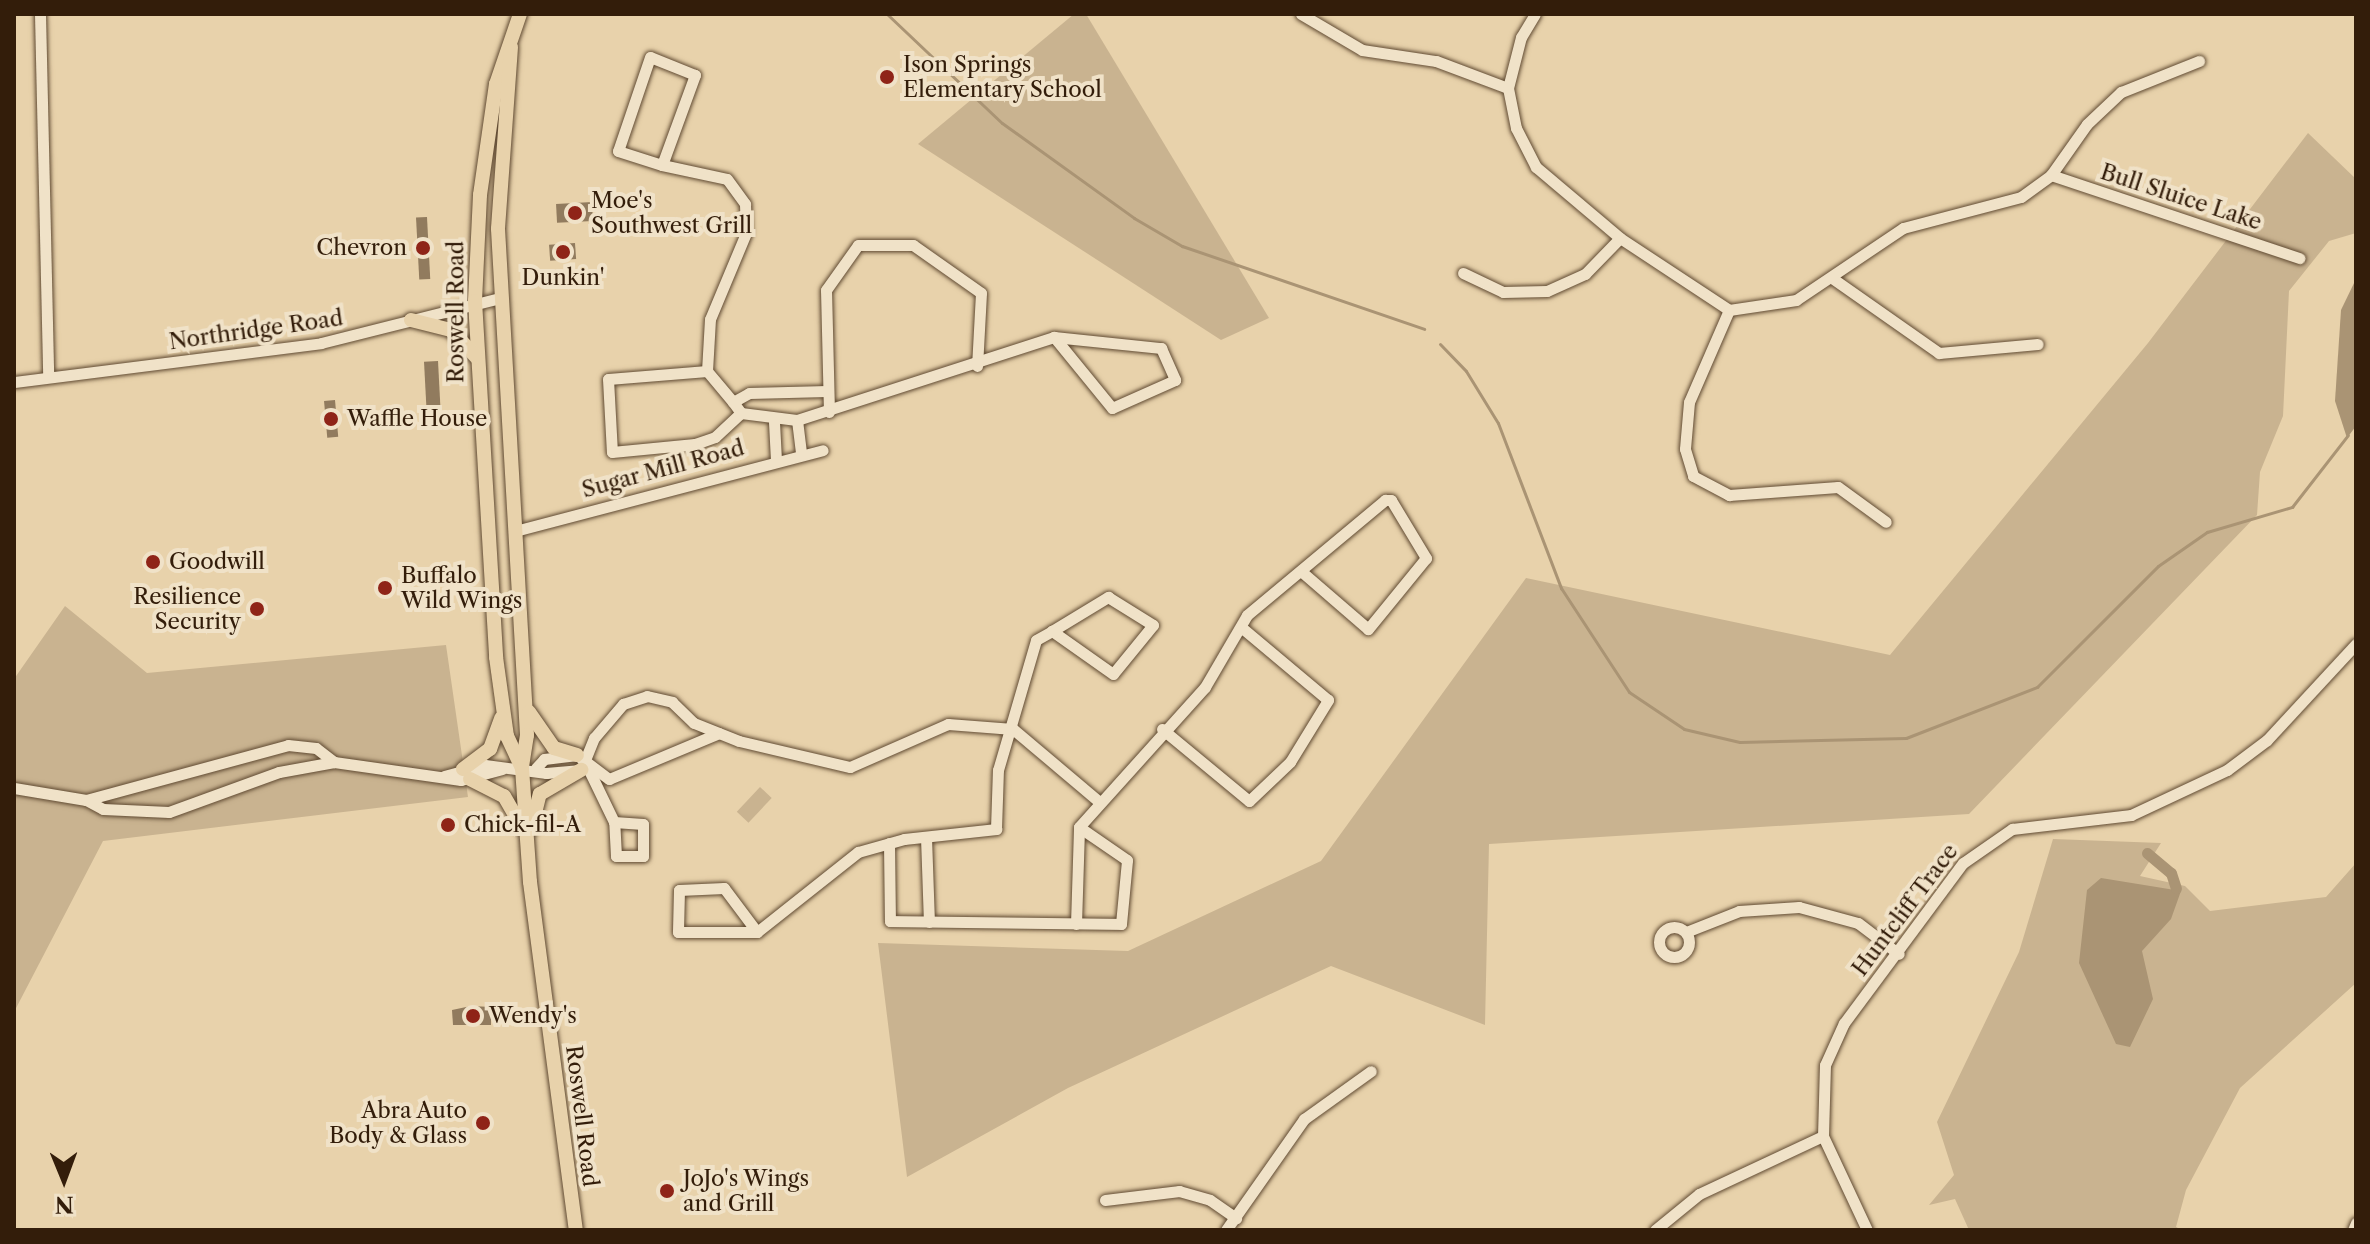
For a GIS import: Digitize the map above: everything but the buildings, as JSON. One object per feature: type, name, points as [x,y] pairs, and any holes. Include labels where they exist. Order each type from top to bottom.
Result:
[{"type":"main road","name":"Roswell Road","points":[[520,14],[496,84],[484,159],[475,301],[476,357],[503,710],[529,768]]},
{"type":"main road","name":"Roswell Road","points":[[511,47],[498,193],[500,298],[529,768],[528,841],[576,1230]]},
{"type":"main road","points":[[411,320],[451,330],[476,357]]},
{"type":"main road","points":[[525,704],[554,748],[581,763],[540,794],[528,841]]},
{"type":"main road","points":[[503,710],[490,749],[466,774],[504,796],[528,841]]},
{"type":"street","points":[[40,14],[48,377]]},
{"type":"street","points":[[1301,14],[1362,50],[1436,61],[1508,88]]},
{"type":"street","points":[[1535,14],[1521,37],[1508,88],[1516,128],[1536,167],[1620,238],[1729,310],[1796,300],[1903,228],[2021,197],[2051,175],[2087,124],[2121,92],[2199,61]]},
{"type":"street","points":[[662,165],[695,75],[650,57],[618,151],[662,165],[727,179],[745,204],[746,233],[710,319],[707,371],[741,413],[774,422],[797,420],[977,366],[1054,337],[1161,348],[1175,380],[1112,408],[1054,337]]},
{"type":"street","name":"Bull Sluice Lake","points":[[2051,175],[2299,258]]},
{"type":"street","points":[[1463,273],[1503,292],[1547,291],[1585,274],[1620,238]]},
{"type":"street","points":[[829,412],[826,290],[858,245],[913,245],[981,293],[977,366]]},
{"type":"street","points":[[1832,278],[1939,353],[2038,344]]},
{"type":"street","name":"Northridge Road","points":[[14,382],[321,343],[475,301],[500,298]]},
{"type":"street","points":[[1729,310],[1689,402],[1685,449],[1693,476],[1729,495],[1838,487],[1886,522]]},
{"type":"street","points":[[707,371],[608,379],[612,452],[695,444],[715,437],[741,413]]},
{"type":"street","points":[[733,402],[749,393],[827,391]]},
{"type":"street","points":[[797,420],[801,454]]},
{"type":"street","points":[[774,422],[776,458]]},
{"type":"street","name":"Sugar Mill Road","points":[[515,531],[776,458],[823,450]]},
{"type":"street","points":[[1076,924],[1079,827],[1097,800],[1205,687],[1241,627],[1302,572],[1385,500],[1391,500],[1426,558],[1368,629],[1302,572]]},
{"type":"street","points":[[757,932],[724,888],[679,890],[678,932],[757,932],[831,868],[889,843],[998,826],[998,770],[1013,729],[1036,640],[1108,597],[1153,625],[1113,674],[1052,631]]},
{"type":"street","points":[[1162,729],[1249,801],[1290,762],[1328,700],[1241,627]]},
{"type":"street","name":"Huntcliff Trace","points":[[1867,1230],[1823,1136],[1822,1092],[1831,1046],[1963,863],[1995,837],[2031,824],[2131,815],[2227,770],[2267,740],[2356,644]]},
{"type":"street","points":[[581,763],[594,738],[623,704],[647,696],[672,702],[694,723],[719,733],[850,767],[948,724],[1013,729],[1097,800]]},
{"type":"street","points":[[14,788],[86,800],[103,809],[169,812],[279,772],[334,762],[444,776],[529,768],[546,773],[581,763],[609,779],[719,733]]},
{"type":"street","points":[[86,800],[288,745],[316,748],[334,762]]},
{"type":"street","points":[[581,763],[614,822]]},
{"type":"street","points":[[889,843],[890,920],[1122,924],[1127,860],[1079,827]]},
{"type":"street","points":[[926,837],[929,922]]},
{"type":"street","points":[[1686,932],[1739,911],[1799,907],[1858,923],[1899,954]]},
{"type":"street","points":[[1226,1230],[1304,1119],[1371,1071]]},
{"type":"street","points":[[1655,1230],[1699,1194],[1823,1136]]},
{"type":"street","points":[[1105,1200],[1179,1191],[1210,1200],[1236,1218]]},
{"type":"street","points":[[2353,1230],[2356,1223]]},
{"type":"shaded area","points":[[1074,14],[1086,14],[1269,318],[1221,340],[918,144]]},
{"type":"shaded area","points":[[2308,133],[2356,179],[2356,233],[2329,241],[2289,291],[2283,416],[2260,472],[2257,515],[1969,814],[1489,844],[1485,1025],[1331,966],[1068,1088],[907,1177],[878,943],[1128,951],[1321,861],[1526,578],[1890,655],[2148,343]]},
{"type":"shaded area","points":[[2356,279],[2356,426],[2347,438],[2335,401],[2341,310]]},
{"type":"shaded area","points":[[65,606],[147,673],[446,645],[468,797],[103,841],[14,1012],[14,679]]},
{"type":"shaded area","points":[[760,787],[772,798],[749,823],[737,812]]},
{"type":"shaded area","points":[[2053,839],[2161,843],[2140,876],[2185,886],[2210,911],[2326,897],[2356,863],[2356,983],[2240,1088],[2186,1190],[2176,1227],[2182,1230],[1969,1230],[1955,1199],[1929,1205],[1954,1175],[1937,1122],[2019,952]]},
{"type":"shaded area","points":[[2101,878],[2181,891],[2171,919],[2142,951],[2153,999],[2130,1047],[2116,1044],[2079,963],[2087,890]]},
{"type":"waterway","points":[[887,14],[1002,123],[1134,218],[1182,246],[1424,329]]},
{"type":"waterway","points":[[1440,344],[1466,371],[1498,423],[1561,588],[1629,692],[1684,729],[1740,742],[1906,738],[2037,687],[2158,566],[2207,532],[2292,507],[2348,435]]},
{"type":"waterway","points":[[2147,853],[2171,873],[2176,888]]},
{"type":"place","name":"Ison Springs Elementary School","points":[[887,77]]},
{"type":"place","name":"Moe's Southwest Grill","points":[[575,213]]},
{"type":"place","name":"Chevron","points":[[423,248]]},
{"type":"place","name":"Dunkin'","points":[[563,252]]},
{"type":"place","name":"Waffle House","points":[[331,419]]},
{"type":"place","name":"Goodwill","points":[[153,562]]},
{"type":"place","name":"Buffalo Wild Wings","points":[[385,588]]},
{"type":"place","name":"Resilience Security","points":[[257,609]]},
{"type":"place","name":"Chick-fil-A","points":[[448,825]]},
{"type":"place","name":"Wendy's","points":[[473,1016]]},
{"type":"place","name":"Abra Auto Body & Glass","points":[[483,1123]]},
{"type":"place","name":"JoJo's Wings and Grill","points":[[667,1191]]}]
